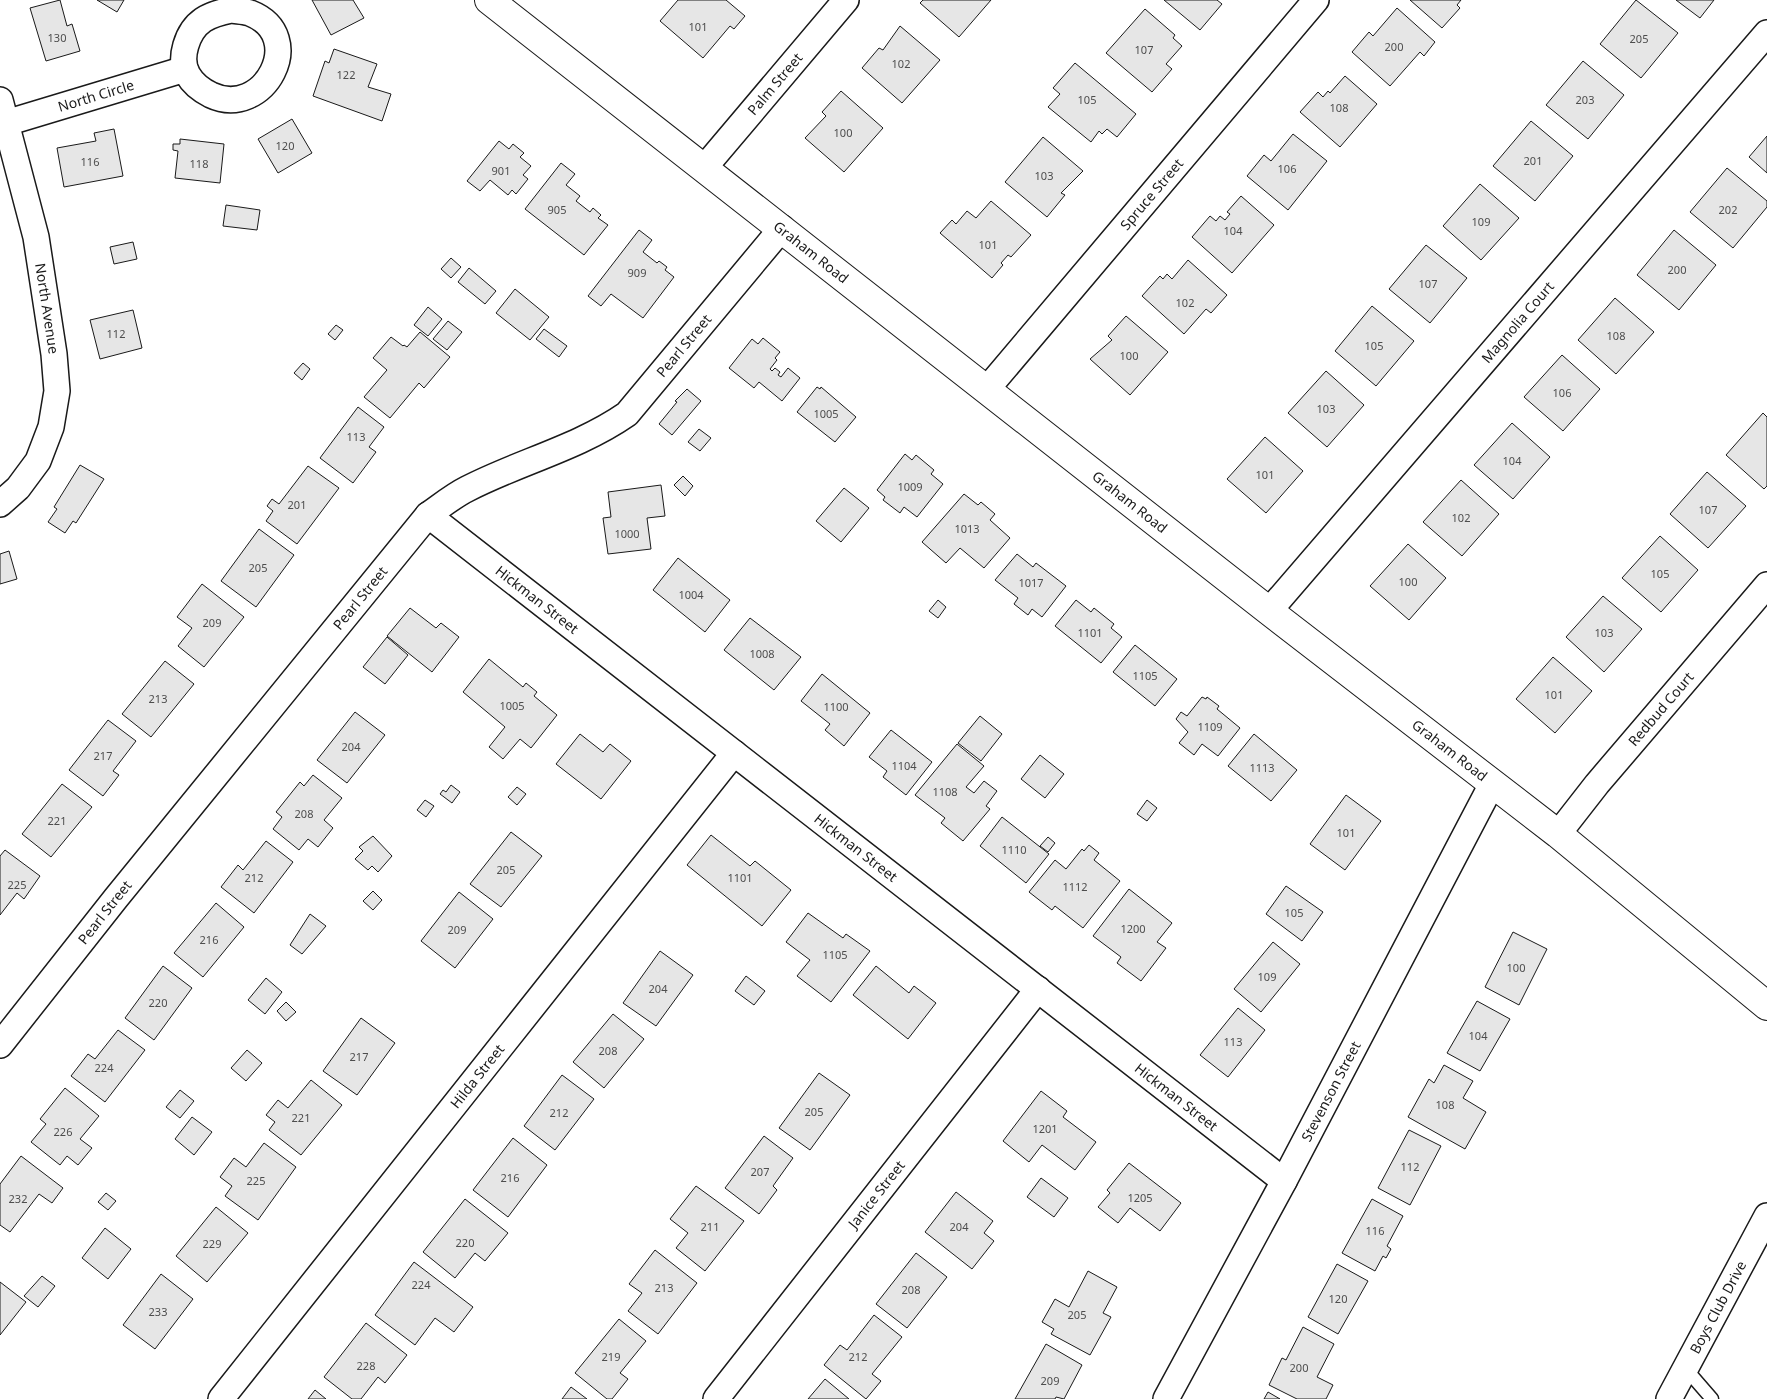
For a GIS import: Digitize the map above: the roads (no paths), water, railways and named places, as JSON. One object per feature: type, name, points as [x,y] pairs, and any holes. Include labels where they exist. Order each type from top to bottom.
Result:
[{"type":"main road","name":"Graham Road","points":[[489,0],[547,48],[782,228],[1269,611],[1558,834],[1767,1006]]},
{"type":"street","name":"Palm Street","points":[[704,168],[846,0]]},
{"type":"street","name":"Spruce Street","points":[[987,389],[1316,0]]},
{"type":"street","name":"Magnolia Court","points":[[1269,611],[1767,33]]},
{"type":"street","name":"North Circle","points":[[3,111],[185,69]]},
{"type":"street","name":"North Avenue","points":[[0,504],[18,488],[38,461],[51,427],[56,391],[54,354],[36,237],[3,111]]},
{"type":"street","name":"Pearl Street","points":[[0,1045],[116,898],[428,515],[466,489],[544,456],[613,423],[627,414],[782,228]]},
{"type":"street","name":"Hickman Street","points":[[428,515],[1284,1181]]},
{"type":"street","name":"Redbud Court","points":[[1558,834],[1597,784],[1767,584]]},
{"type":"street","name":"Hilda Street","points":[[221,1399],[734,753]]},
{"type":"street","name":"Stevenson Street","points":[[1166,1399],[1284,1181],[1492,784]]},
{"type":"street","name":"Janice Street","points":[[716,1399],[1038,989]]},
{"type":"street","name":"Boys Club Drive","points":[[1669,1399],[1767,1216]]},
{"type":"lane","points":[[1686,1369],[1712,1399]]}]
